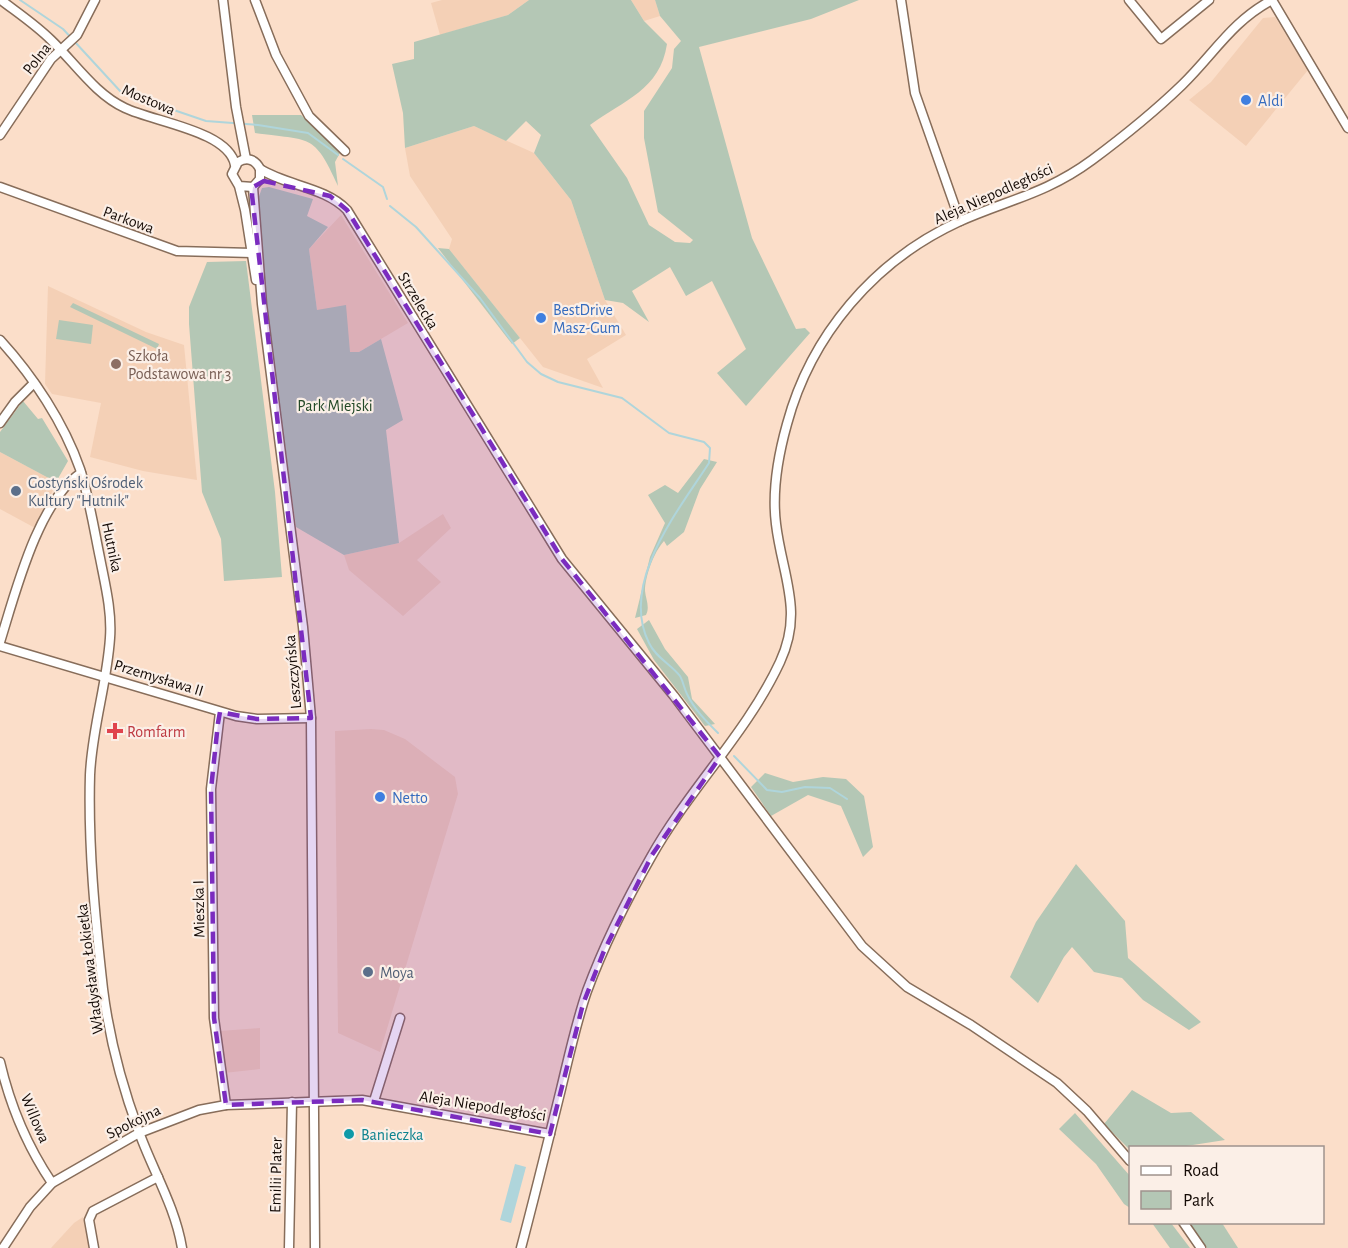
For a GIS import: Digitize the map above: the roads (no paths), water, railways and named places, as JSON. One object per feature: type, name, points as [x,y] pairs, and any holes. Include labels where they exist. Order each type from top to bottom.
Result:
[{"type":"street","name":"Mostowa","points":[[1,0],[63,47],[114,102],[132,111],[219,142]]},
{"type":"street","name":"Polna","points":[[0,135],[63,47],[77,35],[95,0]]},
{"type":"street","points":[[255,0],[276,55],[309,116],[345,151]]},
{"type":"street","points":[[901,0],[915,93],[960,221]]},
{"type":"street","points":[[1129,0],[1161,39],[1209,0]]},
{"type":"street","points":[[1272,0],[1348,128]]},
{"type":"street","name":"Aleja Niepodległości","points":[[315,1102],[374,1101],[550,1134],[583,1004],[611,936],[661,840],[720,758],[771,678],[788,639],[791,596],[776,524],[776,483],[786,427],[801,383],[821,344],[847,307],[878,275],[913,248],[960,221],[1032,195],[1090,160],[1180,87],[1230,30],[1256,9],[1272,0]]},
{"type":"street","points":[[225,1],[236,107],[246,159]]},
{"type":"street","points":[[1250,1],[1256,9]]},
{"type":"street","points":[[219,142],[232,142],[240,132]]},
{"type":"street","points":[[219,142],[232,153],[235,165],[232,174],[239,186],[256,184],[260,169],[256,163],[246,159]]},
{"type":"street","points":[[235,165],[246,159]]},
{"type":"street","name":"Strzelecka","points":[[260,169],[298,187]]},
{"type":"street","name":"Strzelecka","points":[[256,184],[271,182],[298,187],[336,199],[347,210],[562,559],[674,696],[874,959],[907,987],[977,1028],[1057,1083],[1087,1111],[1129,1159]]},
{"type":"street","name":"Leszczyńska","points":[[256,184],[262,303]]},
{"type":"street","name":"Leszczyńska","points":[[239,186],[262,303],[303,627],[311,718],[315,1248]]},
{"type":"street","name":"Parkowa","points":[[0,187],[177,252],[252,253]]},
{"type":"street","name":"Hutnika","points":[[0,340],[34,383],[73,453],[81,473],[108,604],[111,634],[105,676]]},
{"type":"street","points":[[0,423],[15,402],[34,383]]},
{"type":"street","points":[[0,644],[22,575],[45,517],[62,488],[81,473]]},
{"type":"street","name":"Przemysława II","points":[[0,644],[220,712],[257,719],[311,718]]},
{"type":"street","name":"Władysława Łokietka","points":[[105,676],[90,771],[91,850],[110,1031],[139,1133],[176,1222],[182,1248]]},
{"type":"street","name":"Mieszka I","points":[[220,712],[211,789],[214,1018],[226,1105]]},
{"type":"street","points":[[374,1101],[400,1018]]},
{"type":"street","name":"Willowa","points":[[0,1062],[5,1082],[29,1145],[52,1183]]},
{"type":"street","name":"Emilii Plater","points":[[289,1248],[292,1102]]},
{"type":"street","name":"Spokojna","points":[[3,1248],[30,1207],[52,1183],[139,1133],[199,1110],[226,1105],[315,1102]]},
{"type":"street","points":[[521,1248],[550,1134]]},
{"type":"street","points":[[94,1248],[89,1220],[93,1211],[158,1177]]},
{"type":"street","points":[[1184,1224],[1201,1248]]},
{"type":"water","points":[[515,1164],[526,1167],[511,1223],[500,1220]]},
{"type":"waterway","points":[[20,0],[63,29],[121,92],[206,121],[258,125],[308,133],[338,155]]},
{"type":"waterway","points":[[343,159],[383,187],[387,199]]},
{"type":"waterway","points":[[390,206],[416,227],[480,298],[527,362],[541,374],[558,382],[622,398],[669,433],[704,442],[710,448],[709,463],[668,525],[656,548],[641,596],[642,620],[649,643],[680,676],[693,705],[718,733]]},
{"type":"waterway","points":[[734,756],[767,790],[782,792],[805,787],[830,788],[847,799]]},
{"type":"place","name":"Aldi","points":[[1246,100]]},
{"type":"place","name":"BestDrive Masz-Gum","points":[[541,318]]},
{"type":"place","name":"Szkoła Podstawowa nr 3","points":[[116,364]]},
{"type":"place","name":"Gostyński Ośrodek Kultury \"Hutnik\"","points":[[16,491]]},
{"type":"place","name":"Romfarm","points":[[115,731]]},
{"type":"place","name":"Netto","points":[[380,797]]},
{"type":"place","name":"Moya","points":[[368,972]]},
{"type":"place","name":"Banieczka","points":[[349,1134]]},
{"type":"park label","name":"Park Miejski","points":[[335,405]]}]
